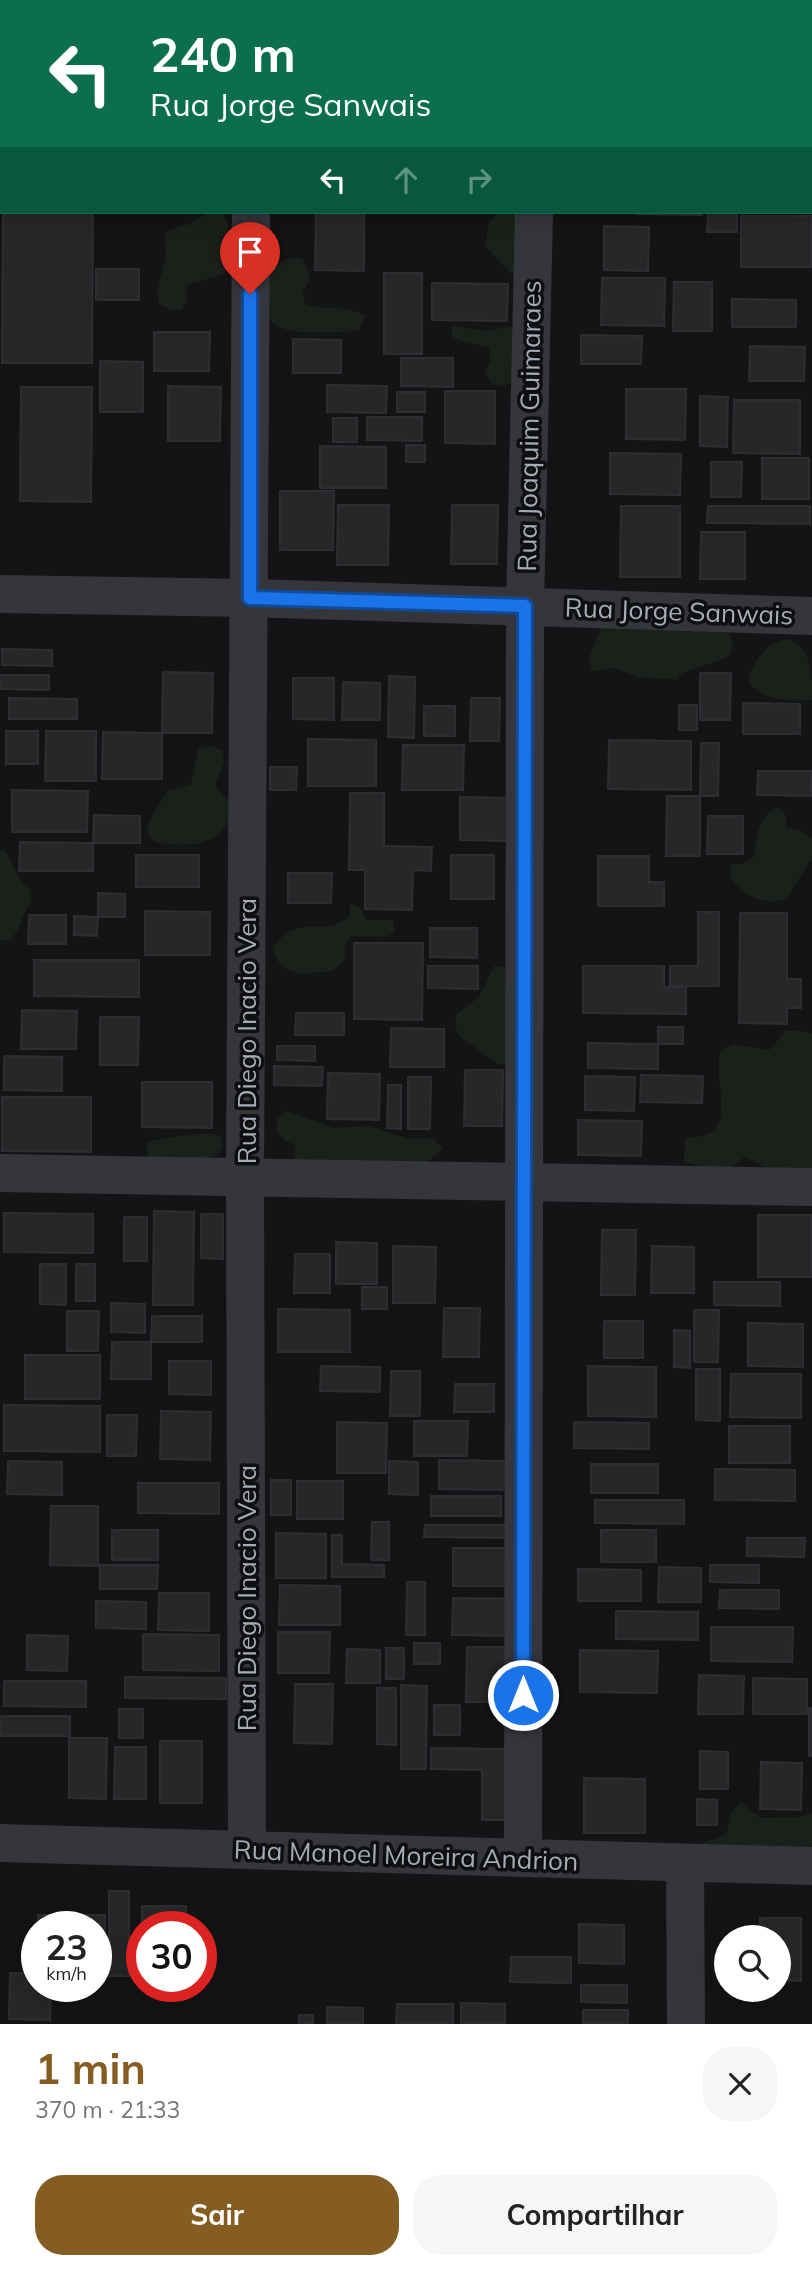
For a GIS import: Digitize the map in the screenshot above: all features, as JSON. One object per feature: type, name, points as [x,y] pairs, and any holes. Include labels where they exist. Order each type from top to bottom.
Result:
[{"type":"street","name":"Rua Diego Inacio Vera","points":[[247,1850],[245,1175],[251,214]]},
{"type":"street","name":"Rua Joaquim Guimaraes","points":[[523,1858],[525,606],[534,214]]},
{"type":"street","name":"Rua Jorge Sanwais","points":[[0,594],[250,598],[812,616]]},
{"type":"street","points":[[0,1173],[245,1175],[812,1187]]},
{"type":"street","name":"Rua Manoel Moreira Andrion","points":[[0,1843],[812,1867]]},
{"type":"street","points":[[685,1864],[686,2024]]},
{"type":"shaded area","points":[[205,214],[223,214],[228,224],[225,273],[185,286],[187,299],[182,310],[170,310],[159,304],[157,290],[166,256],[165,232],[189,224]]},
{"type":"shaded area","points":[[498,214],[516,214],[521,218],[522,267],[511,273],[485,246],[489,221]]},
{"type":"shaded area","points":[[290,258],[302,259],[309,272],[308,283],[303,292],[305,304],[358,312],[365,316],[359,331],[295,331],[274,324],[268,317],[261,284],[279,263]]},
{"type":"shaded area","points":[[452,326],[487,331],[511,326],[520,332],[515,380],[504,386],[492,383],[485,373],[490,361],[489,348],[452,338]]},
{"type":"shaded area","points":[[603,623],[728,630],[733,642],[731,654],[689,670],[677,680],[638,677],[615,668],[592,671],[589,658]]},
{"type":"shaded area","points":[[787,639],[801,648],[809,662],[812,700],[769,697],[754,689],[748,682],[761,654],[772,644]]},
{"type":"shaded area","points":[[211,746],[223,751],[224,763],[215,786],[231,804],[229,819],[215,837],[204,842],[180,845],[154,842],[147,832],[150,819],[168,790],[191,785],[198,749]]},
{"type":"shaded area","points":[[777,807],[786,815],[786,827],[798,829],[812,838],[812,858],[786,899],[769,901],[755,898],[742,890],[730,878],[731,864],[743,864],[754,857],[762,822]]},
{"type":"shaded area","points":[[0,851],[5,851],[18,876],[30,889],[32,901],[17,932],[9,941],[0,940]]},
{"type":"shaded area","points":[[350,903],[362,909],[366,920],[393,920],[395,933],[384,937],[350,936],[344,948],[345,959],[333,971],[304,973],[288,970],[282,965],[273,948],[282,937],[301,928],[330,926],[340,922],[350,915]]},
{"type":"shaded area","points":[[494,966],[505,967],[510,1064],[498,1064],[459,1036],[455,1025],[457,1013],[481,993]]},
{"type":"shaded area","points":[[798,1030],[812,1034],[812,1171],[768,1168],[744,1157],[724,1169],[684,1162],[685,1138],[703,1136],[714,1129],[720,1119],[721,1050],[733,1044],[769,1050],[786,1031]]},
{"type":"shaded area","points":[[286,1111],[334,1128],[371,1126],[408,1139],[434,1139],[443,1149],[424,1165],[301,1167],[294,1157],[296,1145],[285,1141],[277,1132],[277,1119]]},
{"type":"shaded area","points":[[209,1133],[221,1136],[223,1148],[206,1165],[149,1167],[147,1143]]},
{"type":"shaded area","points":[[741,1802],[760,1818],[799,1817],[812,1813],[812,1858],[701,1855],[702,1843],[726,1835],[732,1811]]},
{"type":"building","points":[[3,214],[93,214],[92,363],[2,363]]},
{"type":"building","points":[[316,214],[364,214],[364,271],[315,270]]},
{"type":"building","points":[[636,214],[702,214],[702,215]]},
{"type":"building","points":[[708,214],[737,214],[737,232],[707,232]]},
{"type":"building","points":[[741,216],[812,216],[812,267],[741,267]]},
{"type":"building","points":[[604,226],[649,227],[648,271],[604,270]]},
{"type":"building","points":[[96,269],[139,269],[139,300],[96,300]]},
{"type":"building","points":[[384,273],[422,273],[422,354],[384,354]]},
{"type":"building","points":[[602,278],[665,278],[664,326],[601,325]]},
{"type":"building","points":[[674,282],[712,282],[712,331],[673,331]]},
{"type":"building","points":[[432,283],[508,284],[507,321],[432,320]]},
{"type":"building","points":[[732,299],[796,300],[796,327],[732,327]]},
{"type":"building","points":[[154,332],[210,332],[209,371],[154,371]]},
{"type":"building","points":[[581,335],[642,336],[641,364],[581,364]]},
{"type":"building","points":[[293,339],[341,340],[341,373],[293,373]]},
{"type":"building","points":[[750,346],[805,347],[804,381],[749,381]]},
{"type":"building","points":[[401,358],[453,358],[453,387],[401,386]]},
{"type":"building","points":[[100,361],[143,362],[143,412],[100,412]]},
{"type":"building","points":[[327,385],[387,386],[386,413],[327,412]]},
{"type":"building","points":[[168,386],[221,387],[220,441],[168,441]]},
{"type":"building","points":[[21,387],[92,387],[91,502],[20,501]]},
{"type":"building","points":[[626,389],[686,389],[685,440],[626,439]]},
{"type":"building","points":[[445,391],[495,391],[495,444],[445,443]]},
{"type":"building","points":[[397,392],[425,392],[425,412],[397,412]]},
{"type":"building","points":[[700,396],[728,397],[727,447],[700,446]]},
{"type":"building","points":[[734,400],[800,400],[800,454],[733,453]]},
{"type":"building","points":[[367,417],[422,417],[422,441],[367,440]]},
{"type":"building","points":[[333,418],[357,418],[357,442],[333,442]]},
{"type":"building","points":[[406,445],[425,445],[425,462],[406,462]]},
{"type":"building","points":[[320,446],[386,447],[386,488],[320,488]]},
{"type":"building","points":[[610,453],[681,454],[680,495],[610,494]]},
{"type":"building","points":[[762,458],[809,458],[809,499],[762,499]]},
{"type":"building","points":[[711,462],[742,462],[741,497],[711,497]]},
{"type":"building","points":[[280,491],[334,491],[333,550],[280,550]]},
{"type":"building","points":[[338,505],[389,505],[388,565],[337,565]]},
{"type":"building","points":[[452,505],[498,505],[497,564],[451,564]]},
{"type":"building","points":[[621,506],[680,506],[680,577],[620,577]]},
{"type":"building","points":[[708,506],[810,506],[810,524],[707,523]]},
{"type":"building","points":[[701,532],[745,532],[745,579],[700,579]]},
{"type":"building","points":[[2,649],[52,650],[52,666],[2,665]]},
{"type":"building","points":[[163,672],[213,673],[212,733],[162,733]]},
{"type":"building","points":[[700,673],[731,673],[730,720],[700,720]]},
{"type":"building","points":[[0,675],[49,675],[49,690],[0,689]]},
{"type":"building","points":[[389,676],[415,677],[414,738],[388,737]]},
{"type":"building","points":[[293,678],[334,678],[334,720],[293,719]]},
{"type":"building","points":[[343,682],[380,683],[380,720],[342,720]]},
{"type":"building","points":[[9,698],[77,699],[77,719],[9,719]]},
{"type":"building","points":[[471,698],[500,698],[499,741],[470,741]]},
{"type":"building","points":[[743,703],[800,704],[800,734],[743,734]]},
{"type":"building","points":[[679,705],[697,705],[697,730],[679,730]]},
{"type":"building","points":[[424,706],[455,706],[455,736],[424,736]]},
{"type":"building","points":[[6,731],[38,731],[38,764],[6,764]]},
{"type":"building","points":[[46,731],[96,731],[96,781],[45,781]]},
{"type":"building","points":[[103,732],[162,733],[162,779],[102,779]]},
{"type":"building","points":[[308,739],[376,740],[376,786],[308,786]]},
{"type":"building","points":[[609,740],[691,741],[691,790],[608,789]]},
{"type":"building","points":[[701,743],[719,743],[718,796],[700,796]]},
{"type":"building","points":[[403,745],[464,745],[463,790],[402,790]]},
{"type":"building","points":[[270,767],[297,767],[296,790],[270,790]]},
{"type":"building","points":[[758,771],[812,771],[811,796],[757,795]]},
{"type":"building","points":[[12,790],[88,791],[87,832],[12,832]]},
{"type":"building","points":[[350,793],[384,793],[384,846],[432,847],[431,871],[413,870],[412,910],[365,909],[365,870],[349,870]]},
{"type":"building","points":[[667,796],[700,796],[700,856],[666,856]]},
{"type":"building","points":[[460,797],[510,798],[509,841],[460,840]]},
{"type":"building","points":[[94,815],[140,816],[140,843],[93,843]]},
{"type":"building","points":[[708,816],[743,816],[743,854],[707,854]]},
{"type":"building","points":[[20,842],[93,843],[93,871],[19,871]]},
{"type":"building","points":[[136,855],[199,855],[199,887],[136,887]]},
{"type":"building","points":[[451,855],[494,855],[494,899],[451,899]]},
{"type":"building","points":[[598,856],[649,856],[649,882],[664,882],[664,906],[598,906]]},
{"type":"building","points":[[288,873],[332,873],[331,903],[288,903]]},
{"type":"building","points":[[98,893],[125,894],[125,917],[98,917]]},
{"type":"building","points":[[145,911],[210,912],[210,955],[145,955]]},
{"type":"building","points":[[698,912],[719,912],[719,986],[670,986],[670,966],[698,966]]},
{"type":"building","points":[[740,913],[787,913],[787,979],[801,979],[801,1008],[787,1008],[787,1024],[739,1023]]},
{"type":"building","points":[[29,915],[66,915],[66,944],[28,944]]},
{"type":"building","points":[[74,916],[98,917],[97,936],[74,935]]},
{"type":"building","points":[[430,928],[477,928],[477,958],[430,957]]},
{"type":"building","points":[[354,943],[423,943],[422,1020],[354,1019]]},
{"type":"building","points":[[34,960],[139,960],[139,997],[34,996]]},
{"type":"building","points":[[428,966],[478,966],[478,989],[428,988]]},
{"type":"building","points":[[583,966],[664,966],[664,987],[686,987],[686,1014],[583,1013]]},
{"type":"building","points":[[22,1010],[77,1011],[76,1049],[21,1049]]},
{"type":"building","points":[[296,1013],[344,1013],[344,1035],[295,1035]]},
{"type":"building","points":[[100,1017],[139,1017],[138,1065],[100,1065]]},
{"type":"building","points":[[658,1027],[683,1027],[683,1044],[658,1044]]},
{"type":"building","points":[[391,1028],[444,1029],[444,1067],[390,1067]]},
{"type":"building","points":[[588,1043],[658,1044],[658,1069],[588,1068]]},
{"type":"building","points":[[277,1046],[315,1046],[315,1061],[277,1060]]},
{"type":"building","points":[[4,1056],[62,1057],[62,1091],[4,1090]]},
{"type":"building","points":[[274,1066],[323,1067],[322,1086],[274,1085]]},
{"type":"building","points":[[465,1070],[503,1070],[502,1126],[464,1126]]},
{"type":"building","points":[[328,1073],[380,1074],[379,1120],[327,1119]]},
{"type":"building","points":[[641,1075],[703,1076],[702,1103],[640,1102]]},
{"type":"building","points":[[585,1076],[635,1077],[634,1111],[585,1110]]},
{"type":"building","points":[[408,1077],[431,1077],[430,1129],[408,1129]]},
{"type":"building","points":[[142,1082],[212,1082],[212,1128],[142,1127]]},
{"type":"building","points":[[388,1085],[401,1085],[401,1129],[387,1128]]},
{"type":"building","points":[[2,1097],[91,1097],[91,1152],[2,1151]]},
{"type":"building","points":[[578,1120],[642,1121],[641,1156],[578,1155]]},
{"type":"building","points":[[154,1211],[194,1212],[193,1305],[153,1305]]},
{"type":"building","points":[[4,1213],[93,1214],[93,1253],[4,1252]]},
{"type":"building","points":[[201,1214],[223,1214],[223,1259],[201,1258]]},
{"type":"building","points":[[758,1215],[812,1215],[812,1277],[758,1277]]},
{"type":"building","points":[[124,1217],[147,1217],[147,1261],[124,1261]]},
{"type":"building","points":[[602,1230],[636,1230],[635,1295],[601,1295]]},
{"type":"building","points":[[336,1242],[377,1243],[377,1284],[336,1284]]},
{"type":"building","points":[[393,1246],[436,1247],[435,1303],[393,1303]]},
{"type":"building","points":[[652,1246],[694,1247],[694,1293],[651,1293]]},
{"type":"building","points":[[295,1254],[330,1254],[330,1293],[294,1293]]},
{"type":"building","points":[[40,1264],[66,1264],[66,1305],[40,1304]]},
{"type":"building","points":[[76,1264],[95,1264],[95,1301],[76,1301]]},
{"type":"building","points":[[714,1282],[780,1282],[780,1306],[714,1305]]},
{"type":"building","points":[[362,1287],[387,1287],[387,1309],[362,1309]]},
{"type":"building","points":[[111,1303],[145,1304],[145,1333],[111,1332]]},
{"type":"building","points":[[444,1308],[480,1308],[479,1357],[443,1357]]},
{"type":"building","points":[[278,1309],[350,1310],[350,1352],[278,1352]]},
{"type":"building","points":[[694,1310],[719,1310],[718,1362],[694,1362]]},
{"type":"building","points":[[67,1311],[99,1311],[98,1351],[67,1351]]},
{"type":"building","points":[[152,1316],[202,1316],[202,1342],[151,1342]]},
{"type":"building","points":[[604,1321],[643,1321],[643,1358],[604,1358]]},
{"type":"building","points":[[748,1323],[803,1324],[803,1367],[748,1366]]},
{"type":"building","points":[[674,1330],[690,1331],[690,1368],[674,1367]]},
{"type":"building","points":[[112,1342],[151,1342],[151,1379],[111,1379]]},
{"type":"building","points":[[25,1355],[100,1355],[100,1399],[25,1399]]},
{"type":"building","points":[[169,1361],[211,1361],[211,1395],[169,1394]]},
{"type":"building","points":[[321,1366],[380,1367],[380,1392],[320,1391]]},
{"type":"building","points":[[588,1366],[656,1367],[656,1417],[588,1416]]},
{"type":"building","points":[[696,1369],[720,1369],[720,1421],[696,1420]]},
{"type":"building","points":[[391,1371],[420,1371],[420,1416],[390,1416]]},
{"type":"building","points":[[731,1374],[801,1374],[801,1418],[730,1417]]},
{"type":"building","points":[[455,1384],[494,1384],[494,1412],[454,1412]]},
{"type":"building","points":[[4,1405],[100,1406],[100,1452],[4,1451]]},
{"type":"building","points":[[161,1411],[211,1412],[210,1460],[160,1459]]},
{"type":"building","points":[[107,1415],[137,1415],[136,1456],[107,1456]]},
{"type":"building","points":[[414,1421],[468,1421],[467,1456],[414,1456]]},
{"type":"building","points":[[337,1422],[387,1423],[386,1473],[337,1473]]},
{"type":"building","points":[[574,1422],[649,1423],[649,1449],[574,1448]]},
{"type":"building","points":[[729,1426],[790,1426],[790,1463],[729,1463]]},
{"type":"building","points":[[439,1460],[510,1461],[510,1490],[439,1489]]},
{"type":"building","points":[[8,1461],[62,1462],[62,1495],[7,1494]]},
{"type":"building","points":[[389,1461],[418,1462],[418,1495],[389,1494]]},
{"type":"building","points":[[591,1464],[658,1464],[658,1493],[591,1493]]},
{"type":"building","points":[[715,1469],[795,1470],[795,1501],[715,1500]]},
{"type":"building","points":[[271,1480],[291,1480],[291,1515],[271,1515]]},
{"type":"building","points":[[297,1481],[343,1481],[343,1519],[297,1519]]},
{"type":"building","points":[[138,1483],[219,1483],[219,1514],[138,1513]]},
{"type":"building","points":[[431,1496],[501,1496],[501,1516],[431,1516]]},
{"type":"building","points":[[595,1500],[684,1500],[684,1524],[595,1523]]},
{"type":"building","points":[[51,1506],[98,1506],[98,1566],[50,1565]]},
{"type":"building","points":[[372,1522],[389,1522],[389,1560],[371,1560]]},
{"type":"building","points":[[425,1525],[518,1525],[518,1538],[424,1537]]},
{"type":"building","points":[[112,1530],[158,1530],[158,1560],[112,1560]]},
{"type":"building","points":[[601,1530],[656,1530],[656,1562],[601,1562]]},
{"type":"building","points":[[276,1533],[326,1534],[326,1578],[276,1578]]},
{"type":"building","points":[[332,1535],[342,1535],[342,1564],[384,1565],[384,1577],[332,1577]]},
{"type":"building","points":[[747,1538],[805,1538],[804,1557],[747,1556]]},
{"type":"building","points":[[453,1548],[509,1548],[509,1586],[453,1586]]},
{"type":"building","points":[[100,1565],[158,1565],[157,1589],[100,1589]]},
{"type":"building","points":[[710,1565],[759,1565],[759,1583],[710,1582]]},
{"type":"building","points":[[659,1567],[701,1568],[701,1602],[658,1602]]},
{"type":"building","points":[[578,1569],[641,1570],[641,1601],[578,1601]]},
{"type":"building","points":[[407,1582],[425,1582],[425,1635],[406,1635]]},
{"type":"building","points":[[280,1585],[340,1586],[340,1625],[279,1625]]},
{"type":"building","points":[[720,1590],[779,1590],[779,1609],[719,1608]]},
{"type":"building","points":[[159,1593],[209,1593],[209,1631],[158,1630]]},
{"type":"building","points":[[453,1598],[519,1599],[518,1636],[452,1635]]},
{"type":"building","points":[[96,1601],[146,1602],[146,1629],[96,1628]]},
{"type":"building","points":[[616,1611],[698,1612],[698,1640],[616,1639]]},
{"type":"building","points":[[711,1627],[793,1627],[792,1662],[711,1661]]},
{"type":"building","points":[[278,1632],[330,1632],[329,1673],[278,1673]]},
{"type":"building","points":[[143,1634],[219,1635],[219,1671],[143,1670]]},
{"type":"building","points":[[27,1635],[68,1636],[67,1671],[27,1670]]},
{"type":"building","points":[[414,1643],[440,1643],[440,1664],[414,1664]]},
{"type":"building","points":[[467,1647],[510,1647],[510,1702],[466,1702]]},
{"type":"building","points":[[386,1648],[404,1648],[404,1679],[386,1679]]},
{"type":"building","points":[[347,1649],[380,1650],[380,1683],[346,1683]]},
{"type":"building","points":[[580,1650],[658,1651],[657,1693],[580,1692]]},
{"type":"building","points":[[699,1675],[744,1676],[743,1714],[698,1714]]},
{"type":"building","points":[[125,1677],[226,1678],[226,1699],[125,1698]]},
{"type":"building","points":[[753,1678],[807,1679],[807,1714],[753,1714]]},
{"type":"building","points":[[4,1681],[86,1681],[86,1707],[4,1706]]},
{"type":"building","points":[[295,1684],[333,1684],[332,1744],[294,1743]]},
{"type":"building","points":[[401,1685],[427,1686],[426,1769],[401,1769]]},
{"type":"building","points":[[377,1688],[396,1688],[396,1745],[377,1744]]},
{"type":"building","points":[[434,1705],[460,1705],[460,1735],[434,1735]]},
{"type":"building","points":[[809,1708],[812,1708],[812,1756],[809,1756]]},
{"type":"building","points":[[119,1709],[143,1709],[143,1738],[119,1738]]},
{"type":"building","points":[[0,1716],[70,1716],[70,1736],[0,1736]]},
{"type":"building","points":[[69,1738],[107,1738],[106,1799],[69,1798]]},
{"type":"building","points":[[160,1741],[202,1741],[202,1803],[160,1803]]},
{"type":"building","points":[[115,1747],[146,1747],[146,1799],[114,1799]]},
{"type":"building","points":[[431,1748],[510,1749],[510,1820],[482,1820],[482,1770],[431,1769]]},
{"type":"building","points":[[700,1751],[728,1752],[728,1789],[700,1789]]},
{"type":"building","points":[[761,1762],[802,1763],[801,1810],[760,1809]]},
{"type":"building","points":[[584,1778],[645,1779],[645,1833],[584,1833]]},
{"type":"building","points":[[697,1799],[717,1800],[717,1825],[697,1825]]},
{"type":"building","points":[[109,1891],[129,1891],[129,1911],[126,1911],[126,1976],[112,1976],[112,1911],[109,1911]]},
{"type":"building","points":[[142,1906],[186,1906],[186,1911],[142,1911]]},
{"type":"building","points":[[760,1918],[801,1918],[801,1981],[791,1981],[791,1925],[760,1925]]},
{"type":"building","points":[[579,1924],[624,1925],[624,1964],[579,1963]]},
{"type":"building","points":[[511,1957],[571,1957],[571,1983],[510,1982]]},
{"type":"building","points":[[10,1973],[21,1973],[21,2002],[51,2002],[50,2020],[9,2019]]},
{"type":"building","points":[[581,1985],[627,1985],[627,2003],[581,2002]]},
{"type":"building","points":[[461,2003],[505,2004],[505,2024],[461,2024]]},
{"type":"building","points":[[397,2004],[453,2004],[453,2024],[396,2024]]},
{"type":"building","points":[[327,2007],[363,2008],[363,2024],[327,2024]]},
{"type":"building","points":[[583,2010],[628,2010],[628,2024],[583,2024]]},
{"type":"building","points":[[299,2015],[313,2015],[313,2024],[299,2024]]},
{"type":"route","points":[[250,294],[250,598],[525,606],[523,1695]]}]
